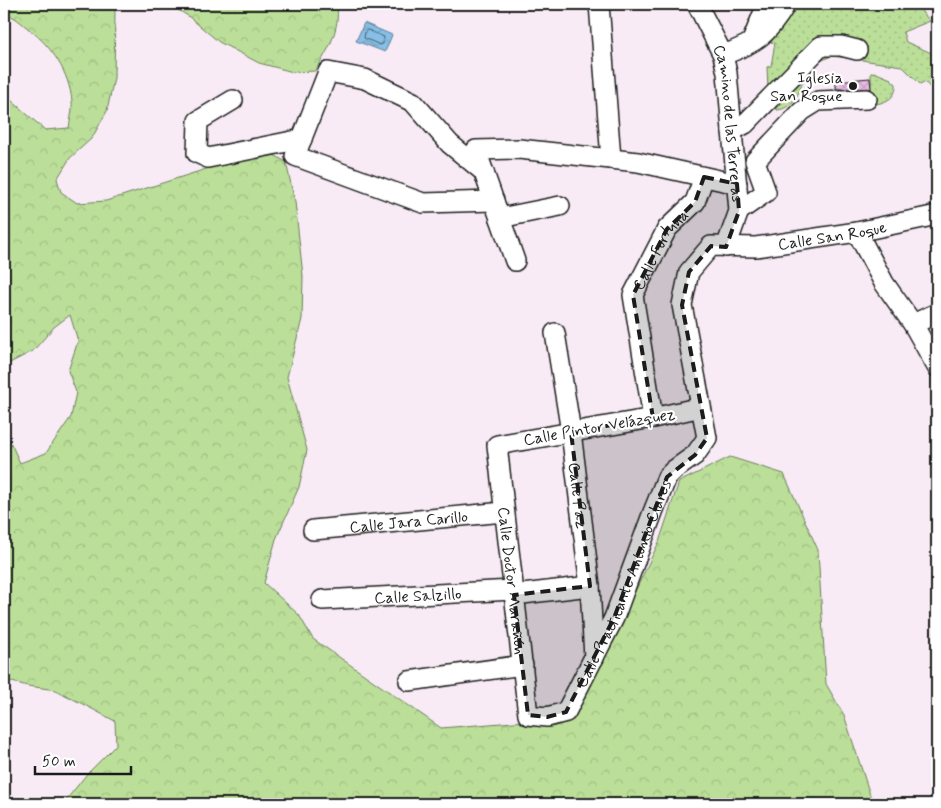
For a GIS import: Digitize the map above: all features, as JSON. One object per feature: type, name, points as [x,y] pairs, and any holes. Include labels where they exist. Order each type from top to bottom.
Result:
[{"type":"street","points":[[600,4],[612,159]]},
{"type":"street","name":"Camino de las Terreras","points":[[697,4],[723,55],[727,73],[739,211],[726,246]]},
{"type":"street","points":[[752,43],[767,4]]},
{"type":"street","points":[[723,55],[752,43],[768,30],[786,4]]},
{"type":"street","points":[[732,131],[744,124],[821,46],[842,46],[857,50]]},
{"type":"street","points":[[484,172],[450,144],[413,102],[365,78],[328,72],[295,156],[423,203],[497,210],[560,206]]},
{"type":"street","points":[[739,211],[766,192],[756,161],[802,111],[818,101],[867,99]]},
{"type":"street","points":[[233,100],[198,121],[197,153],[208,158],[302,139]]},
{"type":"street","points":[[515,261],[476,150],[519,149],[638,162],[737,184]]},
{"type":"street","name":"Calle Fortuna","points":[[653,418],[633,295],[667,228],[695,202],[704,177]]},
{"type":"street","name":"Calle San Roque","points":[[726,246],[756,247],[857,232],[937,215]]},
{"type":"street","points":[[857,232],[884,283],[913,324],[937,367]]},
{"type":"street","name":"Calle Practicante Antonio Clares","points":[[528,715],[547,717],[566,712],[614,618],[652,512],[667,478],[674,470],[695,456],[707,438],[682,305],[689,272],[711,246],[726,246]]},
{"type":"street","points":[[913,324],[937,313]]},
{"type":"street","name":"Calle Paz","points":[[555,333],[571,432],[590,586],[594,659]]},
{"type":"street","name":"Calle Pintor Velázquez","points":[[496,445],[653,418],[702,407]]},
{"type":"street","name":"Calle Doctor Marañón","points":[[496,445],[528,715]]},
{"type":"street","name":"Calle Jara Carillo","points":[[313,530],[504,512]]},
{"type":"street","name":"Calle Salzillo","points":[[322,600],[514,592],[590,586]]},
{"type":"street","points":[[409,681],[523,665]]},
{"type":"highlighted area","points":[[704,177],[737,184],[739,211],[726,247],[711,246],[689,272],[682,305],[707,438],[695,455],[667,477],[614,618],[566,712],[547,717],[528,715],[514,595],[590,586],[571,432],[653,418],[633,295],[667,229],[695,202]]},
{"type":"green space","points":[[4,4],[117,4],[115,10],[114,78],[107,111],[92,138],[70,158],[57,179],[61,192],[77,203],[106,201],[244,157],[269,152],[286,162],[295,202],[303,276],[302,319],[287,377],[307,450],[299,487],[276,539],[264,583],[299,615],[313,639],[441,728],[574,717],[659,542],[679,482],[730,457],[784,474],[818,550],[826,684],[844,715],[873,804],[63,804],[86,775],[116,745],[115,721],[56,690],[4,680],[4,438],[8,437],[20,463],[46,453],[71,417],[76,392],[68,371],[78,341],[70,315],[54,327],[33,351],[4,366],[4,94],[45,130],[69,128],[72,101],[63,70],[52,52],[20,22],[4,14]]},
{"type":"green space","points":[[169,4],[337,4],[337,22],[329,47],[315,71],[293,72],[259,63],[219,42],[188,16]]},
{"type":"green space","points":[[797,4],[915,4],[930,21],[903,32],[906,42],[936,55],[937,95],[925,82],[920,84],[902,66],[831,56],[806,68],[798,95],[784,109],[777,110],[768,89],[767,67],[771,66],[775,43],[771,42]]},
{"type":"green space","points":[[874,72],[891,79],[896,84],[896,89],[889,99],[871,105],[871,73]]},
{"type":"water","points":[[364,23],[392,35],[385,52],[356,41]]},
{"type":"building","name":"Iglesia San Roque","points":[[870,78],[871,89],[836,89],[836,81]]},
{"type":"place","name":"Iglesia San Roque","points":[[853,86]]}]
